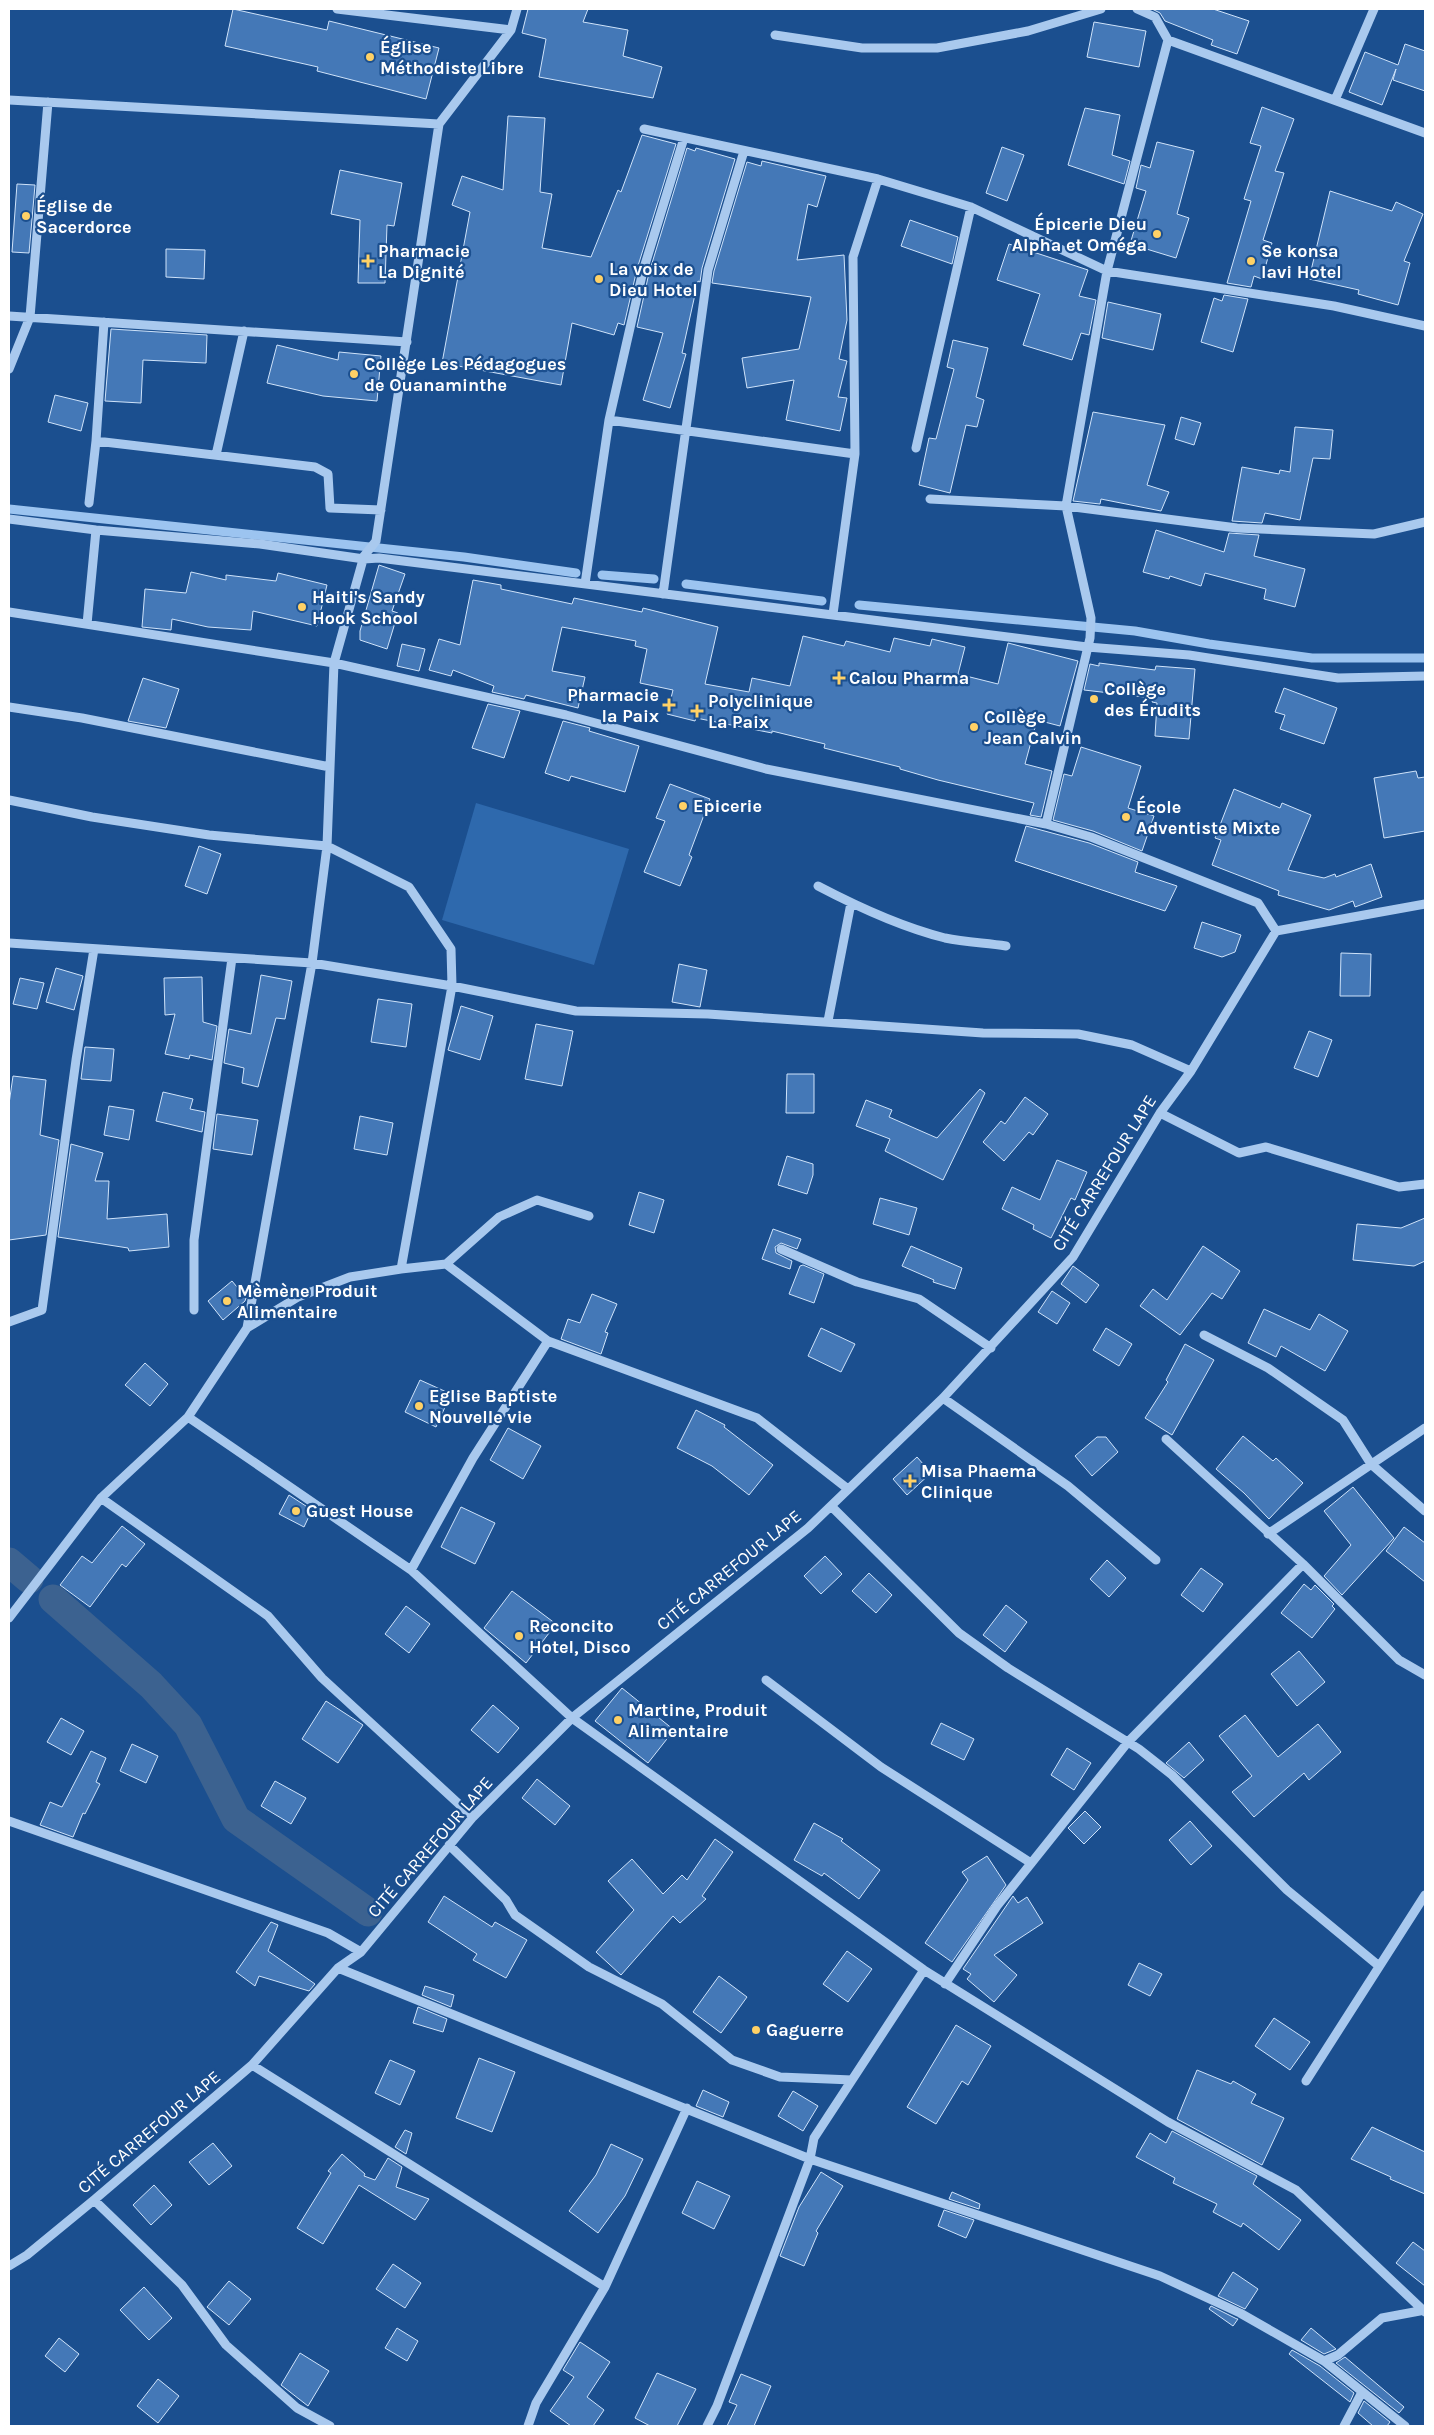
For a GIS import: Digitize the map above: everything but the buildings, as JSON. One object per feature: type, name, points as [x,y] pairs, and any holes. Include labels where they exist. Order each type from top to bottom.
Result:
[{"type":"street","points":[[337,9],[511,30]]},
{"type":"street","points":[[9,1618],[101,1498],[188,1417],[247,1328],[312,963],[327,846],[334,663],[364,558],[376,541],[439,124],[511,30],[517,9]]},
{"type":"street","points":[[775,34],[862,48],[937,48],[1028,30],[1101,9]]},
{"type":"street","points":[[1137,9],[1155,17],[1168,40],[1425,133]]},
{"type":"street","points":[[1335,100],[1374,9]]},
{"type":"street","points":[[1046,824],[1088,642],[1091,618],[1066,506],[1107,271],[1168,40]]},
{"type":"street","points":[[9,100],[439,124]]},
{"type":"street","points":[[9,369],[30,317],[48,102]]},
{"type":"street","points":[[644,130],[878,179],[971,207],[1107,271],[1334,306],[1425,326]]},
{"type":"street","points":[[585,584],[609,420],[643,271],[684,138]]},
{"type":"street","points":[[663,594],[708,270],[744,150]]},
{"type":"street","points":[[833,614],[855,454],[853,257],[878,179]]},
{"type":"street","points":[[916,448],[971,207]]},
{"type":"street","points":[[9,316],[407,342]]},
{"type":"street","points":[[89,503],[96,442],[104,322]]},
{"type":"street","points":[[216,455],[244,331]]},
{"type":"street","points":[[609,420],[855,454]]},
{"type":"street","points":[[96,442],[315,467],[328,474],[330,508],[381,510]]},
{"type":"street","points":[[930,499],[1066,506],[1237,528],[1374,534],[1425,522]]},
{"type":"street","points":[[9,519],[96,530],[260,544],[663,594],[1088,642],[1189,655],[1338,678],[1425,676]]},
{"type":"street","points":[[87,624],[96,530]]},
{"type":"street","points":[[9,612],[334,663],[566,715],[766,769],[1046,824],[1091,837],[1258,903],[1276,931],[1425,904]]},
{"type":"street","points":[[9,707],[82,718],[330,767]]},
{"type":"street","points":[[9,800],[92,817],[209,835],[327,846],[409,887],[451,949],[452,986],[401,1269]]},
{"type":"street","points":[[818,886],[886,918],[946,938],[1006,946]]},
{"type":"street","points":[[828,1021],[851,903]]},
{"type":"street","name":"CITÉ CARREFOUR LAPE","points":[[9,2266],[27,2255],[94,2200],[252,2065],[338,1968],[361,1952],[473,1817],[572,1718],[808,1528],[944,1398],[1073,1257],[1160,1113],[1191,1071],[1276,931]]},
{"type":"street","points":[[9,942],[94,950],[312,963],[452,986],[576,1011],[708,1014],[983,1033],[1078,1034],[1132,1045],[1191,1071]]},
{"type":"street","points":[[9,1322],[42,1310],[76,1060],[94,950]]},
{"type":"street","points":[[194,1310],[194,1240],[232,958]]},
{"type":"street","points":[[1160,1113],[1239,1152],[1266,1147],[1399,1188],[1425,1184]]},
{"type":"street","points":[[247,1328],[298,1297],[350,1277],[446,1264],[499,1217],[537,1200],[588,1216]]},
{"type":"street","points":[[781,1250],[857,1282],[919,1299],[991,1348]]},
{"type":"street","points":[[446,1264],[548,1341],[757,1418],[848,1490]]},
{"type":"street","points":[[1204,1335],[1268,1368],[1343,1420],[1371,1464],[1425,1511]]},
{"type":"street","points":[[411,1570],[473,1458],[548,1341]]},
{"type":"street","points":[[944,1398],[1068,1486],[1156,1560]]},
{"type":"street","points":[[188,1417],[411,1570],[572,1718],[924,1970],[1168,2122],[1296,2190],[1425,2311]]},
{"type":"street","points":[[1268,1534],[1425,1428]]},
{"type":"street","points":[[1166,1439],[1303,1564],[1399,1660],[1425,1675]]},
{"type":"street","points":[[101,1498],[268,1616],[322,1678],[473,1817]]},
{"type":"street","points":[[831,1506],[959,1633],[1008,1668],[1128,1742],[1172,1775],[1287,1890],[1379,1966]]},
{"type":"street","points":[[945,1984],[997,1906],[1128,1742],[1303,1564]]},
{"type":"street","points":[[766,1680],[881,1767],[1031,1863]]},
{"type":"street","points":[[9,1821],[328,1933],[361,1952]]},
{"type":"street","points":[[449,1845],[506,1900],[515,1914],[589,1967],[662,2004],[732,2060],[780,2077],[852,2080]]},
{"type":"street","points":[[1306,2082],[1425,1895]]},
{"type":"street","points":[[338,1968],[810,2159],[1160,2276],[1240,2313],[1324,2361],[1405,2426]]},
{"type":"street","points":[[707,2426],[717,2406],[810,2159],[814,2138],[924,1970]]},
{"type":"street","points":[[252,2065],[605,2287]]},
{"type":"street","points":[[528,2426],[536,2403],[605,2287],[687,2108]]},
{"type":"street","points":[[94,2200],[182,2285],[226,2345],[297,2408],[330,2426]]},
{"type":"street","points":[[1324,2361],[1338,2355],[1382,2318],[1425,2311]]},
{"type":"street","points":[[1344,2426],[1362,2392]]},
{"type":"shaded area","points":[[476,803],[629,849],[594,965],[442,920]]},
{"type":"waterway","points":[[9,509],[464,557],[576,573]]},
{"type":"waterway","points":[[602,575],[654,579]]},
{"type":"waterway","points":[[686,584],[822,601]]},
{"type":"waterway","points":[[859,605],[1135,631],[1209,644],[1312,658],[1425,658]]},
{"type":"waterway","points":[[9,1562],[29,1579]]},
{"type":"waterway","points":[[53,1599],[151,1685],[188,1725],[236,1819],[368,1912]]},
{"type":"place","name":"Église Méthodiste Libre","points":[[370,57]]},
{"type":"place","name":"Église de Sacerdorce","points":[[26,216]]},
{"type":"place","name":"Épicerie Dieu Alpha et Oméga","points":[[1157,234]]},
{"type":"place","name":"Pharmacie La Dignité","points":[[368,261]]},
{"type":"place","name":"Se konsa lavi Hotel","points":[[1251,261]]},
{"type":"place","name":"La voix de Dieu Hotel","points":[[599,279]]},
{"type":"place","name":"Collège Les Pédagogues de Ouanaminthe","points":[[354,374]]},
{"type":"place","name":"Haiti's Sandy Hook School","points":[[302,607]]},
{"type":"place","name":"Calou Pharma","points":[[839,678]]},
{"type":"place","name":"Collège des Érudits","points":[[1094,699]]},
{"type":"place","name":"Pharmacie la Paix","points":[[669,705]]},
{"type":"place","name":"Polyclinique La Paix","points":[[697,711]]},
{"type":"place","name":"Collège Jean Calvin","points":[[974,727]]},
{"type":"place","name":"Epicerie","points":[[683,806]]},
{"type":"place","name":"École Adventiste Mixte","points":[[1126,817]]},
{"type":"place","name":"Mèmène Produit Alimentaire","points":[[227,1301]]},
{"type":"place","name":"Eglise Baptiste Nouvelle vie","points":[[419,1406]]},
{"type":"place","name":"Misa Phaema Clinique","points":[[910,1481]]},
{"type":"place","name":"Guest House","points":[[296,1511]]},
{"type":"place","name":"Reconcito Hotel, Disco","points":[[519,1636]]},
{"type":"place","name":"Martine, Produit Alimentaire","points":[[618,1720]]},
{"type":"place","name":"Gaguerre","points":[[756,2030]]}]
